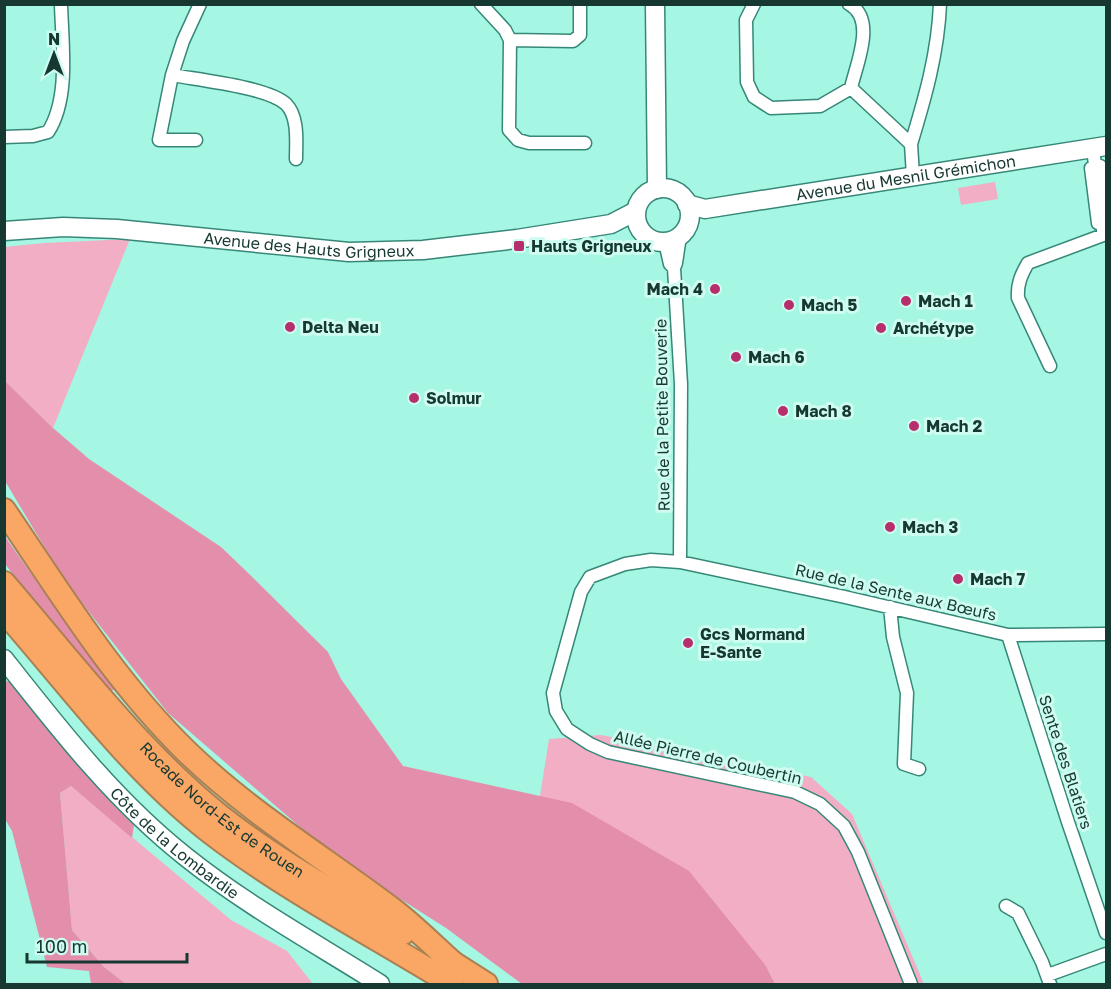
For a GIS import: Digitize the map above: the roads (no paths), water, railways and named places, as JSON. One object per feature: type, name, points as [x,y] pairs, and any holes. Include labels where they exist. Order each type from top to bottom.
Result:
[{"type":"highway","points":[[4,510],[96,645],[138,700],[187,752],[233,793],[394,910],[452,974]]},
{"type":"highway","name":"Rocade Nord-Est de Rouen","points":[[4,583],[139,738],[183,784],[219,815],[452,974]]},
{"type":"highway","name":"Rocade Nord-Est de Rouen","points":[[4,611],[123,748],[175,801],[209,830],[289,886],[452,974],[486,984]]},
{"type":"street","points":[[4,137],[33,136],[48,132],[55,121],[63,78],[61,4]]},
{"type":"street","points":[[196,140],[159,140],[172,75],[183,41],[200,4]]},
{"type":"street","points":[[481,4],[505,30],[510,40],[509,130],[518,140],[529,144],[585,143]]},
{"type":"street","points":[[510,40],[573,41],[580,34],[580,4]]},
{"type":"street","points":[[655,4],[663,189]]},
{"type":"street","points":[[663,189],[667,4]]},
{"type":"street","points":[[754,4],[746,20],[747,82],[754,97],[771,108],[820,106],[851,88],[865,29],[854,7],[849,4]]},
{"type":"street","points":[[913,176],[911,144],[928,90],[939,27],[940,4]]},
{"type":"street","points":[[172,75],[269,93],[287,105],[296,126],[296,159]]},
{"type":"street","points":[[851,88],[911,144]]},
{"type":"street","points":[[1098,153],[1091,168],[1098,223],[1105,227]]},
{"type":"street","name":"Avenue du Mesnil Grémichon","points":[[685,222],[913,176],[1098,153]]},
{"type":"street","points":[[663,189],[681,196],[685,222],[656,241],[643,233],[638,225],[636,211],[639,202],[649,193],[663,189]]},
{"type":"street","name":"Avenue des Hauts Grigneux","points":[[4,231],[63,227],[117,229],[349,252],[376,252],[482,244],[611,224],[636,211]]},
{"type":"street","name":"Rue de la Petite Bouverie","points":[[680,562],[681,376],[674,268],[670,264],[685,222]]},
{"type":"street","name":"Avenue des Hauts Grigneux","points":[[611,224],[643,233]]},
{"type":"street","points":[[1050,366],[1017,298],[1017,287],[1021,274],[1028,263],[1105,227]]},
{"type":"street","name":"Rue de la Sente aux Bœufs","points":[[581,592],[590,577],[625,564],[651,560],[680,562],[1008,635],[1107,634]]},
{"type":"street","name":"Allée Pierre de Coubertin","points":[[581,592],[553,693],[556,711],[567,729],[590,744],[609,752],[795,792],[820,804],[844,826],[858,852],[911,984]]},
{"type":"street","points":[[890,607],[893,637],[906,693],[904,764],[919,769]]},
{"type":"street","name":"Sente des Blatiers","points":[[1008,635],[1068,822],[1107,933]]},
{"type":"street","name":"Côte de la Lombardie","points":[[4,659],[98,774],[186,857],[240,896],[381,984]]},
{"type":"street","points":[[1006,906],[1018,913],[1049,980],[1107,954]]},
{"type":"place","name":"Hauts Grigneux","points":[[519,246]]},
{"type":"place","name":"Mach 4","points":[[715,289]]},
{"type":"place","name":"Mach 1","points":[[906,301]]},
{"type":"place","name":"Mach 5","points":[[789,305]]},
{"type":"place","name":"Delta Neu","points":[[290,327]]},
{"type":"place","name":"Archétype","points":[[881,328]]},
{"type":"place","name":"Mach 6","points":[[736,357]]},
{"type":"place","name":"Solmur","points":[[414,398]]},
{"type":"place","name":"Mach 8","points":[[783,411]]},
{"type":"place","name":"Mach 2","points":[[914,426]]},
{"type":"place","name":"Mach 3","points":[[890,527]]},
{"type":"place","name":"Mach 7","points":[[958,579]]},
{"type":"place","name":"Gcs Normand E-Sante","points":[[688,643]]}]
